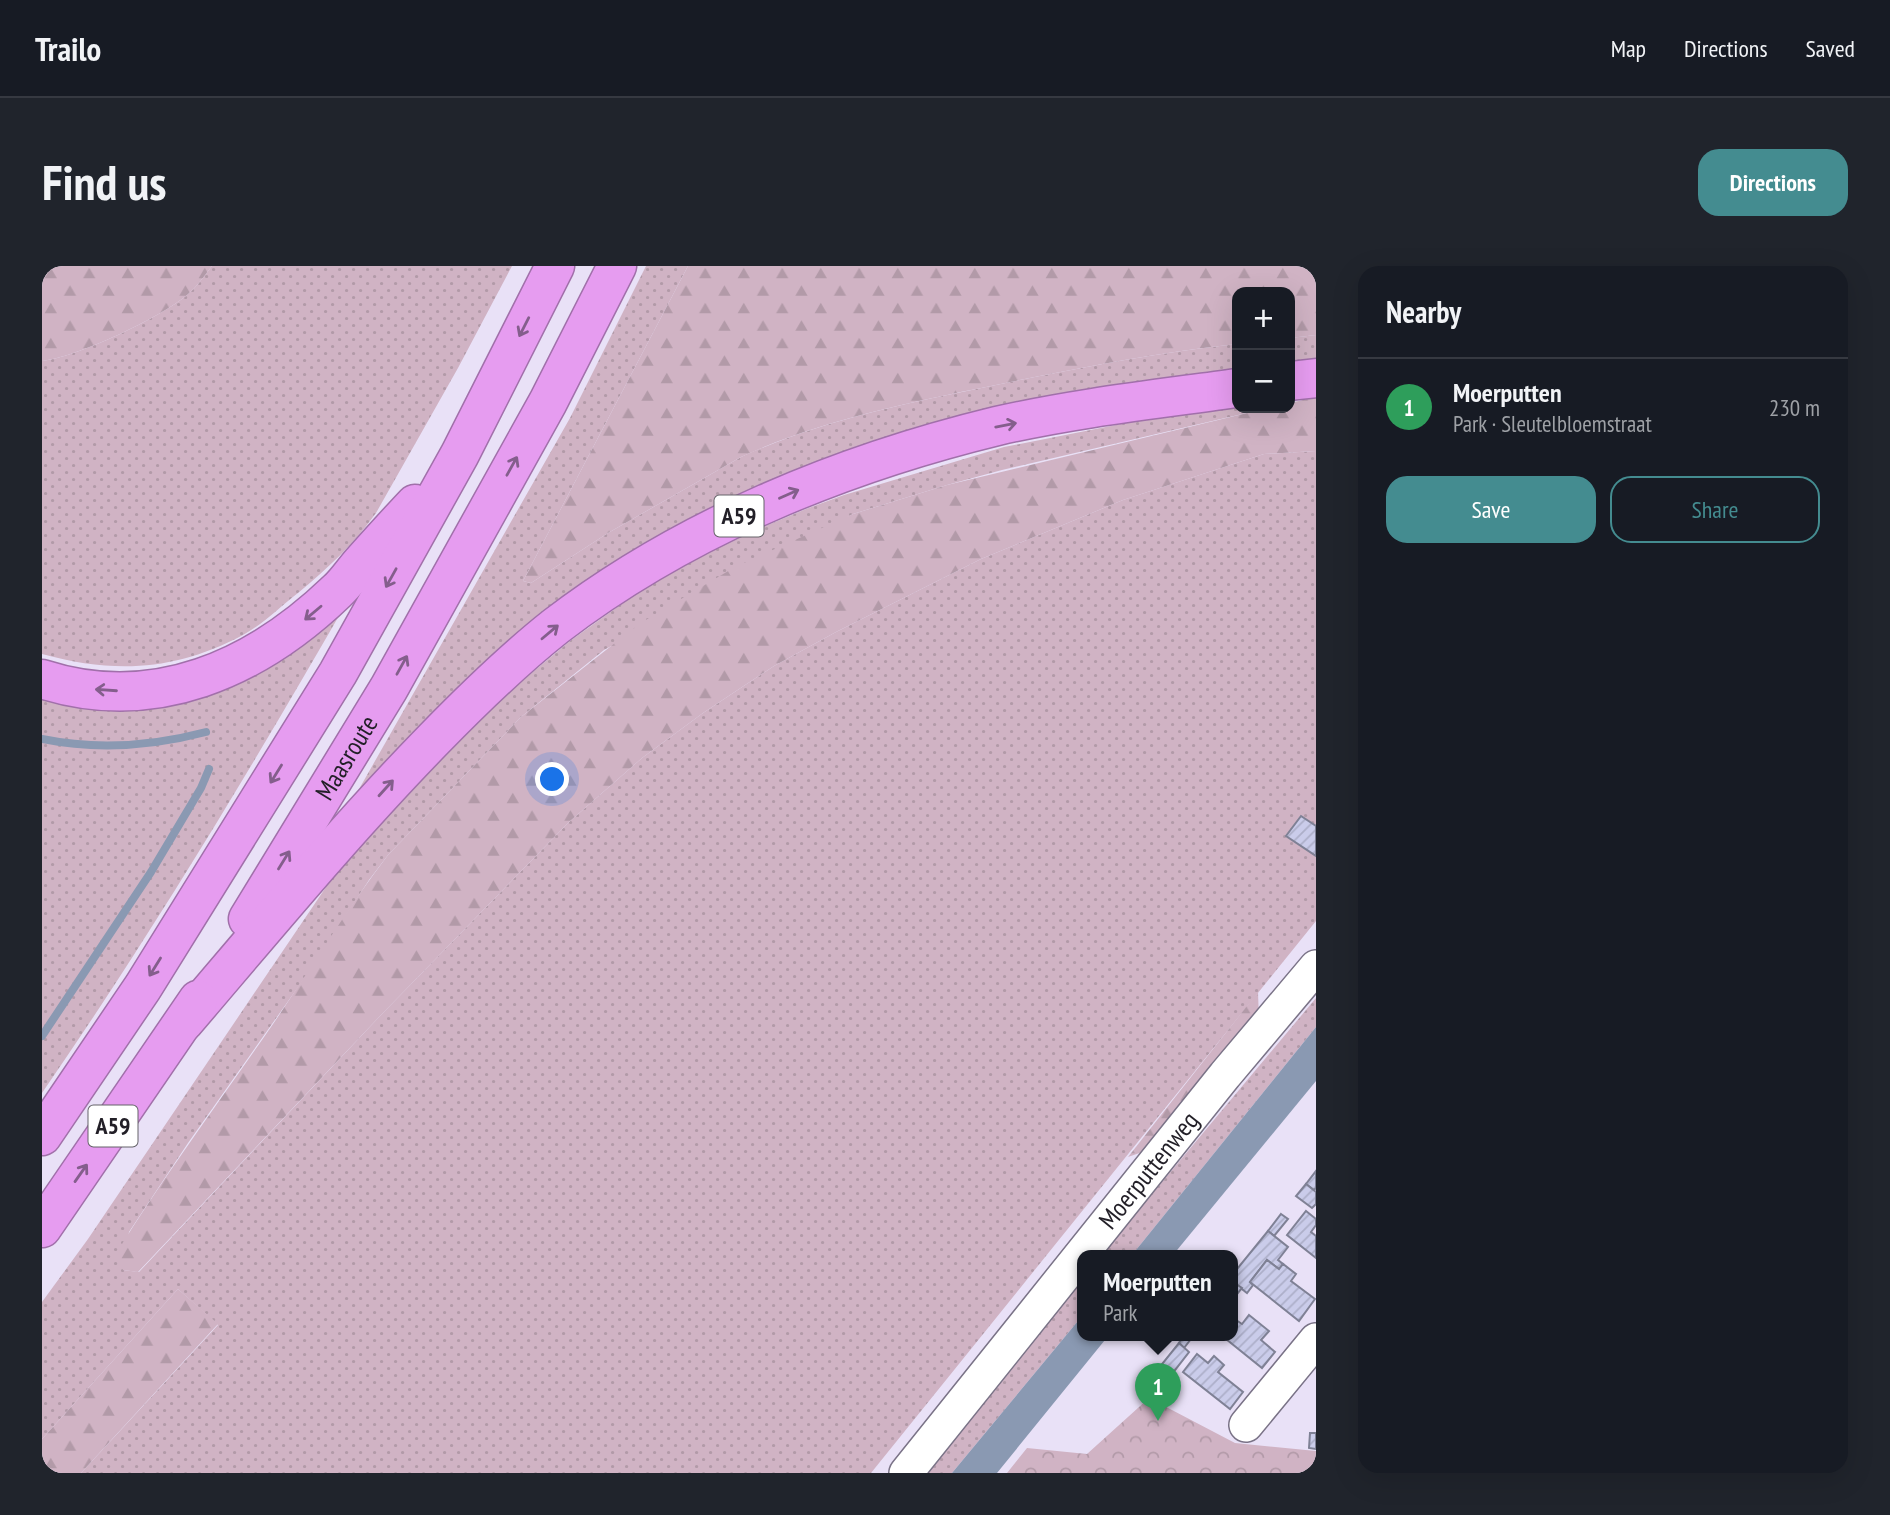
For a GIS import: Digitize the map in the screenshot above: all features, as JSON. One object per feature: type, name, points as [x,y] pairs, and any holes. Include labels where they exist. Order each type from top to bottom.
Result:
[{"type":"highway","name":"Maasroute","points":[[42,1136],[143,987],[338,673],[460,454],[555,266]]},
{"type":"highway","name":"Maasroute","points":[[42,1228],[184,1022],[389,688],[548,402],[617,266]]},
{"type":"highway","points":[[1295,381],[1316,378]]},
{"type":"highway","name":"A59","points":[[184,1022],[356,821],[479,693],[556,626],[624,580],[722,524],[798,490],[892,455],[999,426],[1135,402],[1232,389]]},
{"type":"highway","name":"A59","points":[[42,679],[65,687],[117,691],[166,688],[223,672],[259,652],[310,616],[340,590],[460,454]]},
{"type":"street","name":"Moerputtenweg","points":[[1085,1250],[1225,1075],[1316,967]]},
{"type":"street","name":"Moerputtenweg","points":[[906,1473],[1077,1260]]},
{"type":"street","points":[[1246,1425],[1316,1340]]},
{"type":"green space","points":[[42,266],[212,266],[191,292],[158,314],[96,344],[42,361]]},
{"type":"green space","points":[[212,266],[512,266],[376,513],[340,556],[309,584],[250,631],[193,656],[144,666],[120,666],[95,665],[42,654],[42,361],[96,344],[158,314],[191,292]]},
{"type":"green space","points":[[646,266],[688,266],[523,581],[531,583],[608,533],[741,457],[801,433],[927,399],[1144,357],[1232,345],[1232,379],[718,517],[346,812],[570,418]]},
{"type":"green space","points":[[688,266],[1316,266],[1316,335],[1295,337],[1295,287],[1232,287],[1232,345],[1114,362],[959,392],[863,414],[801,433],[741,457],[608,533],[531,583],[523,581]]},
{"type":"green space","points":[[1316,335],[1316,368],[1295,370],[1295,337]]},
{"type":"green space","points":[[1316,397],[1316,451],[1264,454],[1123,500],[981,559],[774,666],[642,758],[569,822],[380,1016],[138,1272],[123,1270],[117,1252],[135,1223],[388,855],[521,717],[639,624],[735,567],[853,514],[947,485],[1247,413],[1295,413],[1295,402]]},
{"type":"green space","points":[[1232,408],[1232,413],[1247,413],[1002,470],[853,514],[604,650],[521,717],[388,855],[129,1232],[123,1270],[139,1272],[380,1016],[569,822],[642,758],[774,666],[981,559],[1123,500],[1264,454],[1316,451],[1316,921],[871,1473],[81,1473],[218,1325],[178,1289],[42,1439],[42,1302],[88,1239],[343,862],[415,782],[491,707],[570,641],[637,593],[728,542],[844,495],[1004,447],[1136,421]]},
{"type":"green space","points":[[351,595],[202,847],[42,1093],[42,687],[148,698]]},
{"type":"green space","points":[[1258,992],[1259,1020],[1151,1149],[1128,1157]]},
{"type":"green space","points":[[1316,998],[1316,1027],[1136,1250],[1105,1250]]},
{"type":"green space","points":[[1077,1284],[1077,1322],[952,1473],[918,1473]]},
{"type":"green space","points":[[178,1289],[218,1324],[81,1473],[42,1473],[42,1439]]},
{"type":"green space","points":[[1149,1398],[1235,1443],[1316,1451],[1316,1473],[1007,1473],[1027,1448],[1087,1454]]},
{"type":"water","points":[[1316,1027],[1316,1081],[1177,1250],[1136,1250]]},
{"type":"water","points":[[1077,1322],[1077,1341],[1104,1341],[997,1473],[952,1473]]},
{"type":"building","points":[[1301,816],[1316,826],[1316,856],[1286,836]]},
{"type":"building","points":[[1316,1171],[1316,1188],[1314,1190],[1306,1184]]},
{"type":"building","points":[[1306,1184],[1316,1192],[1316,1204],[1312,1208],[1296,1196]]},
{"type":"building","points":[[1306,1211],[1316,1219],[1316,1225],[1311,1232],[1316,1236],[1316,1258],[1287,1235]]},
{"type":"building","points":[[1281,1214],[1288,1219],[1274,1236],[1268,1231]]},
{"type":"building","points":[[1268,1231],[1288,1247],[1278,1260],[1283,1264],[1279,1269],[1267,1260],[1250,1282],[1253,1285],[1247,1293],[1238,1286],[1238,1268]]},
{"type":"building","points":[[1267,1260],[1279,1269],[1283,1264],[1296,1274],[1291,1281],[1315,1299],[1299,1321],[1250,1282]]},
{"type":"building","points":[[1249,1315],[1269,1331],[1261,1340],[1275,1352],[1262,1368],[1228,1341],[1238,1341],[1238,1321],[1242,1324]]},
{"type":"building","points":[[1180,1341],[1189,1341],[1184,1348],[1179,1343]]},
{"type":"building","points":[[1179,1343],[1189,1352],[1165,1383],[1154,1374]]},
{"type":"building","points":[[1197,1354],[1208,1363],[1214,1356],[1224,1365],[1218,1372],[1243,1392],[1230,1409],[1183,1372]]},
{"type":"building","points":[[1310,1433],[1316,1433],[1316,1449],[1309,1448]]},
{"type":"waterway","points":[[42,739],[83,745],[124,745],[166,741],[206,732]]},
{"type":"waterway","points":[[42,1036],[151,872],[201,788],[209,769]]},
{"type":"place","name":"Moerputten","points":[[1158,1421]]}]
